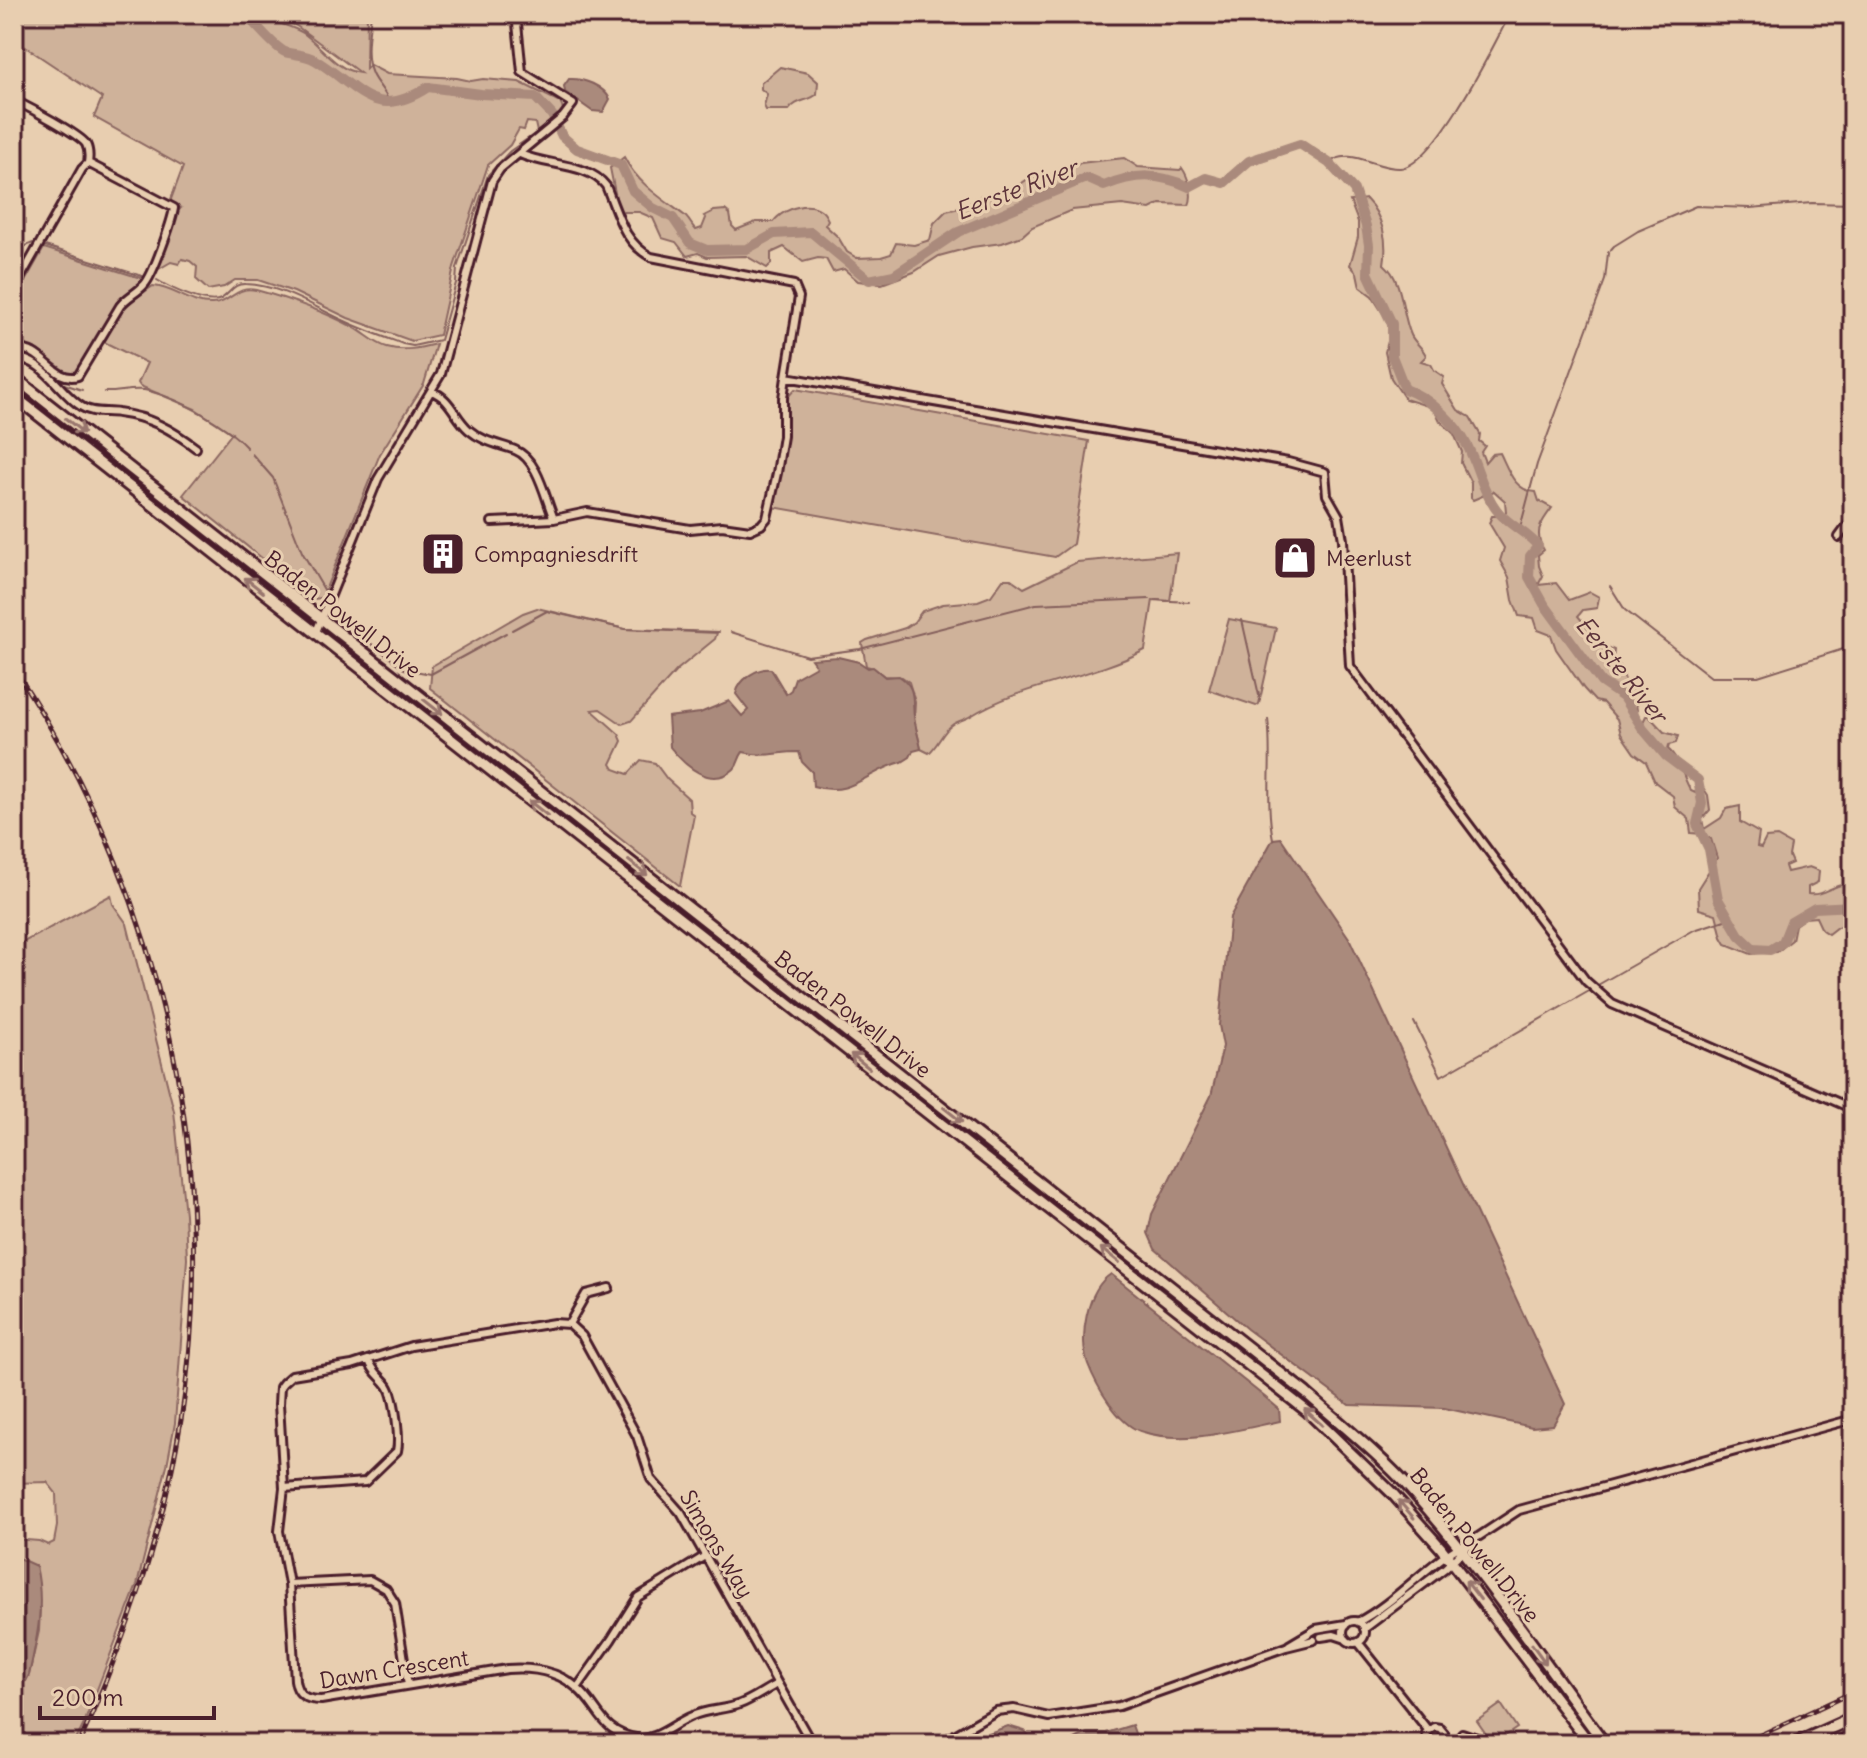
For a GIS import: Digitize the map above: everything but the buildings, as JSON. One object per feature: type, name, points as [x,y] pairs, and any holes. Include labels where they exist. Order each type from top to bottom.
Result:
[{"type":"main road","name":"Baden Powell Drive","points":[[14,377],[1306,1393],[1411,1490],[1461,1549],[1605,1744]]},
{"type":"main road","name":"Baden Powell Drive","points":[[14,396],[1296,1402],[1392,1493],[1449,1559],[1590,1744]]},
{"type":"main road","points":[[1795,1744],[1853,1718]]},
{"type":"main road","points":[[1837,1744],[1853,1736]]},
{"type":"street","points":[[316,632],[378,479],[443,367],[492,181],[500,169],[563,117],[573,104],[522,72],[516,14]]},
{"type":"street","points":[[14,100],[77,136],[86,145],[88,163]]},
{"type":"street","points":[[492,522],[554,519],[595,512],[690,529],[722,526],[750,530],[761,525],[767,518],[777,473],[783,436],[783,398],[799,297],[794,285],[651,257],[627,237],[606,186],[600,179],[520,154]]},
{"type":"street","points":[[14,289],[88,163]]},
{"type":"street","points":[[56,383],[74,378],[83,371],[120,306],[147,282],[174,210],[173,205],[88,163]]},
{"type":"street","points":[[14,348],[30,351],[69,378]]},
{"type":"street","points":[[14,358],[28,360],[86,410],[150,419],[196,448]]},
{"type":"street","points":[[786,377],[1298,464],[1325,472],[1327,495],[1339,516],[1343,540],[1350,666],[1586,981],[1612,1004],[1853,1109]]},
{"type":"street","points":[[431,391],[441,394],[472,433],[523,454],[535,471],[554,519]]},
{"type":"street","points":[[1839,537],[1853,519]]},
{"type":"street","points":[[569,1324],[586,1294],[609,1288]]},
{"type":"street","name":"Dawn Crescent","points":[[569,1324],[554,1323],[411,1346],[369,1360],[292,1375],[280,1387],[284,1488],[279,1537],[289,1584],[295,1684],[301,1695],[321,1700],[523,1668],[548,1672],[577,1688],[604,1723],[639,1739],[662,1732],[692,1716],[738,1705],[777,1684]]},
{"type":"street","name":"Simons Way","points":[[569,1324],[582,1336],[637,1436],[651,1479],[676,1505],[812,1744]]},
{"type":"street","points":[[284,1488],[365,1482],[397,1451],[391,1394],[385,1383],[374,1374],[369,1360]]},
{"type":"street","points":[[1358,1642],[1363,1638],[1364,1629],[1461,1549],[1519,1510],[1853,1419]]},
{"type":"street","points":[[577,1688],[638,1597],[705,1556]]},
{"type":"street","points":[[1286,1647],[1316,1629],[1358,1622],[1449,1559]]},
{"type":"street","points":[[289,1584],[370,1580],[386,1589],[395,1603],[408,1685]]},
{"type":"street","points":[[1358,1622],[1364,1629]]},
{"type":"street","points":[[1346,1624],[1343,1633],[1346,1639]]},
{"type":"street","points":[[939,1744],[996,1711],[1014,1709],[1049,1717],[1119,1706],[1286,1647],[1334,1635],[1358,1642],[1428,1730]]},
{"type":"street","points":[[1429,1744],[1425,1736],[1434,1727],[1442,1730],[1445,1736],[1442,1744]]},
{"type":"street","points":[[1462,1733],[1480,1739],[1484,1744]]},
{"type":"shaded area","points":[[14,14],[263,14],[303,33],[343,67],[360,73],[276,14],[367,14],[366,69],[370,65],[387,74],[519,82],[560,102],[563,109],[560,117],[540,132],[537,132],[535,123],[527,122],[524,130],[519,129],[510,145],[488,165],[454,267],[439,335],[412,341],[258,280],[235,280],[224,287],[208,290],[196,279],[197,267],[190,261],[182,259],[179,264],[171,262],[157,270],[168,228],[181,208],[170,202],[183,167],[94,117],[102,98],[24,46],[14,72]]},
{"type":"shaded area","points":[[780,67],[808,73],[818,82],[817,94],[789,110],[766,110],[767,94],[761,89],[761,83]]},
{"type":"shaded area","points":[[569,79],[587,81],[603,90],[610,99],[603,112],[592,111],[565,92],[564,86]]},
{"type":"shaded area","points":[[624,157],[643,182],[684,215],[696,230],[702,228],[704,216],[714,211],[725,210],[730,214],[736,230],[756,222],[773,222],[793,208],[810,206],[824,213],[828,220],[825,225],[838,237],[847,252],[857,258],[891,254],[896,243],[914,245],[930,240],[934,223],[946,211],[964,207],[982,195],[1005,194],[1031,177],[1060,174],[1080,163],[1124,158],[1138,167],[1182,168],[1191,196],[1189,205],[1160,204],[1150,209],[1122,205],[1072,210],[1032,227],[1022,236],[939,256],[914,272],[882,284],[858,281],[844,269],[833,272],[826,259],[803,262],[784,247],[771,253],[771,264],[767,268],[746,256],[707,257],[698,253],[687,256],[676,242],[662,238],[653,218],[639,212],[623,212],[618,208],[610,168]]},
{"type":"shaded area","points":[[1366,199],[1380,221],[1385,238],[1384,264],[1399,288],[1411,335],[1426,356],[1421,361],[1431,364],[1444,377],[1442,384],[1458,410],[1470,417],[1480,434],[1479,441],[1485,446],[1481,452],[1485,462],[1492,454],[1500,453],[1517,483],[1528,491],[1536,492],[1539,501],[1552,508],[1539,532],[1544,550],[1538,555],[1543,576],[1538,585],[1556,583],[1569,600],[1590,592],[1599,597],[1597,608],[1583,610],[1578,616],[1601,644],[1614,650],[1613,658],[1633,688],[1639,721],[1643,722],[1649,716],[1664,732],[1678,736],[1676,743],[1669,745],[1668,749],[1691,791],[1695,793],[1698,786],[1702,786],[1708,795],[1710,810],[1702,819],[1704,829],[1721,818],[1726,809],[1740,806],[1740,822],[1759,833],[1757,847],[1761,848],[1766,838],[1777,837],[1791,845],[1789,856],[1792,863],[1785,866],[1787,872],[1809,867],[1819,871],[1818,882],[1808,887],[1808,894],[1841,885],[1853,886],[1853,924],[1837,927],[1828,934],[1822,930],[1816,917],[1805,918],[1795,925],[1792,940],[1777,952],[1751,954],[1726,944],[1716,914],[1699,909],[1698,888],[1717,858],[1711,839],[1691,833],[1689,819],[1675,807],[1673,796],[1655,782],[1646,762],[1634,753],[1621,734],[1617,719],[1603,703],[1595,701],[1584,689],[1556,649],[1551,635],[1538,630],[1534,618],[1519,616],[1509,577],[1500,561],[1504,548],[1489,523],[1492,516],[1506,512],[1505,501],[1494,491],[1473,500],[1471,498],[1471,483],[1461,463],[1462,452],[1454,434],[1440,421],[1434,408],[1405,399],[1391,378],[1385,352],[1390,334],[1387,320],[1372,296],[1360,287],[1357,273],[1350,265],[1358,237],[1358,222],[1350,201]]},
{"type":"shaded area","points":[[44,248],[144,279],[119,300],[76,375],[69,374],[35,349],[14,344],[14,301]]},
{"type":"shaded area","points":[[153,286],[204,304],[224,301],[243,290],[256,290],[332,317],[387,347],[406,349],[436,344],[424,384],[380,454],[322,598],[313,599],[183,495],[232,433],[195,409],[140,386],[138,383],[147,363],[104,342],[124,306]]},
{"type":"shaded area","points":[[795,389],[1089,441],[1073,544],[1055,557],[773,507],[786,428],[786,399]]},
{"type":"shaded area","points":[[1177,553],[1170,601],[1153,600],[1145,650],[990,706],[952,725],[929,753],[921,749],[909,682],[902,677],[884,676],[866,666],[862,643],[905,628],[922,611],[991,596],[1003,579],[1011,579],[1024,588],[1077,562]]},
{"type":"shaded area","points":[[537,608],[625,629],[717,633],[715,639],[677,670],[631,721],[622,724],[600,709],[592,710],[619,734],[622,741],[611,764],[614,769],[628,774],[641,760],[655,763],[689,799],[690,812],[694,815],[680,886],[430,688],[432,666]]},
{"type":"shaded area","points":[[1229,619],[1276,628],[1259,704],[1256,706],[1209,690]]},
{"type":"shaded area","points":[[838,657],[873,667],[885,677],[899,676],[908,684],[921,749],[913,751],[902,762],[849,786],[827,789],[813,786],[812,772],[802,762],[799,752],[765,755],[743,752],[734,769],[716,777],[699,773],[670,747],[668,717],[700,713],[729,701],[742,716],[748,710],[736,694],[741,683],[750,675],[771,669],[786,694],[795,678],[816,666],[811,659]]},
{"type":"shaded area","points":[[1281,838],[1349,938],[1565,1404],[1553,1425],[1532,1427],[1444,1408],[1349,1405],[1247,1329],[1155,1249],[1148,1233],[1152,1214],[1211,1096],[1223,1046],[1219,1025],[1230,917],[1273,839]]},
{"type":"shaded area","points":[[111,895],[113,904],[127,924],[174,1111],[187,1259],[175,1423],[137,1585],[83,1726],[74,1744],[22,1744],[23,1729],[14,1724],[14,1682],[26,1681],[29,1675],[39,1631],[40,1608],[18,1556],[14,1556],[14,1539],[48,1545],[54,1542],[57,1526],[56,1493],[47,1482],[14,1483],[14,1430],[22,1383],[14,1379],[14,947]]},
{"type":"shaded area","points":[[1111,1274],[1279,1409],[1280,1421],[1210,1435],[1174,1437],[1140,1431],[1124,1421],[1096,1382],[1085,1354],[1085,1328],[1091,1302],[1103,1281]]},
{"type":"shaded area","points":[[14,1556],[36,1566],[40,1594],[37,1635],[29,1675],[26,1681],[15,1682]]},
{"type":"shaded area","points":[[1501,1704],[1517,1728],[1493,1744],[1477,1721]]},
{"type":"shaded area","points":[[1132,1725],[1137,1739],[1129,1742],[1065,1744],[1087,1733],[1106,1733]]},
{"type":"shaded area","points":[[1008,1726],[1025,1731],[1036,1744],[971,1744],[981,1736]]},
{"type":"waterway","name":"Eerste River","points":[[244,14],[280,49],[311,58],[367,97],[380,101],[393,102],[428,87],[535,97],[552,115],[562,136],[577,149],[621,165],[633,191],[653,208],[673,218],[690,243],[707,250],[747,249],[774,234],[811,232],[869,280],[894,275],[958,232],[1086,178],[1104,186],[1147,176],[1189,187],[1206,178],[1224,183],[1249,161],[1300,144],[1329,163],[1354,190],[1366,226],[1368,273],[1392,324],[1392,356],[1405,389],[1424,398],[1449,420],[1468,447],[1496,509],[1538,546],[1530,556],[1529,577],[1544,604],[1601,682],[1623,697],[1643,729],[1666,756],[1698,780],[1702,803],[1697,824],[1709,849],[1718,899],[1739,935],[1754,949],[1770,950],[1783,942],[1791,922],[1815,908],[1853,906]]},
{"type":"waterway","points":[[371,14],[368,60],[374,78],[389,103]]},
{"type":"waterway","points":[[1329,163],[1337,158],[1354,157],[1400,168],[1414,162],[1446,127],[1510,14]]},
{"type":"waterway","points":[[157,280],[189,295],[215,301],[238,285],[259,285],[285,292],[403,344],[413,346],[440,340],[456,283],[457,268],[488,175],[510,151],[549,124]]},
{"type":"waterway","points":[[1520,528],[1537,464],[1605,280],[1608,253],[1614,246],[1638,231],[1696,206],[1750,208],[1812,203],[1853,204]]},
{"type":"waterway","points":[[14,251],[33,243]]},
{"type":"waterway","points":[[45,246],[145,277]]},
{"type":"waterway","points":[[43,364],[60,380]]},
{"type":"waterway","points":[[64,384],[82,390]]},
{"type":"waterway","points":[[104,392],[144,390],[174,400],[215,422],[247,448]]},
{"type":"waterway","points":[[252,454],[273,478],[302,552],[326,593]]},
{"type":"waterway","points":[[1610,586],[1625,610],[1711,677],[1732,677]]},
{"type":"waterway","points":[[731,632],[807,656],[860,649],[1036,604],[1150,599]]},
{"type":"waterway","points":[[1156,600],[1168,601]]},
{"type":"waterway","points":[[1171,601],[1189,602]]},
{"type":"waterway","points":[[334,606],[342,621],[404,669],[431,674],[506,633]]},
{"type":"waterway","points":[[512,630],[547,611],[625,629],[719,632]]},
{"type":"waterway","points":[[1242,620],[1260,700]]},
{"type":"waterway","points":[[1735,676],[1758,676],[1853,646]]},
{"type":"waterway","points":[[1268,719],[1273,839]]},
{"type":"waterway","points":[[1596,986],[1694,930],[1728,919]]},
{"type":"waterway","points":[[1414,1022],[1441,1076],[1591,990]]},
{"type":"railway","points":[[14,669],[70,763],[116,861],[151,964],[176,1069],[190,1176],[193,1284],[185,1392],[165,1500],[128,1624],[79,1744]]},
{"type":"railway","points":[[1741,1744],[1853,1692]]},
{"type":"place","name":"Compagniesdrift","points":[[443,554]]},
{"type":"place","name":"Meerlust","points":[[1295,558]]}]
